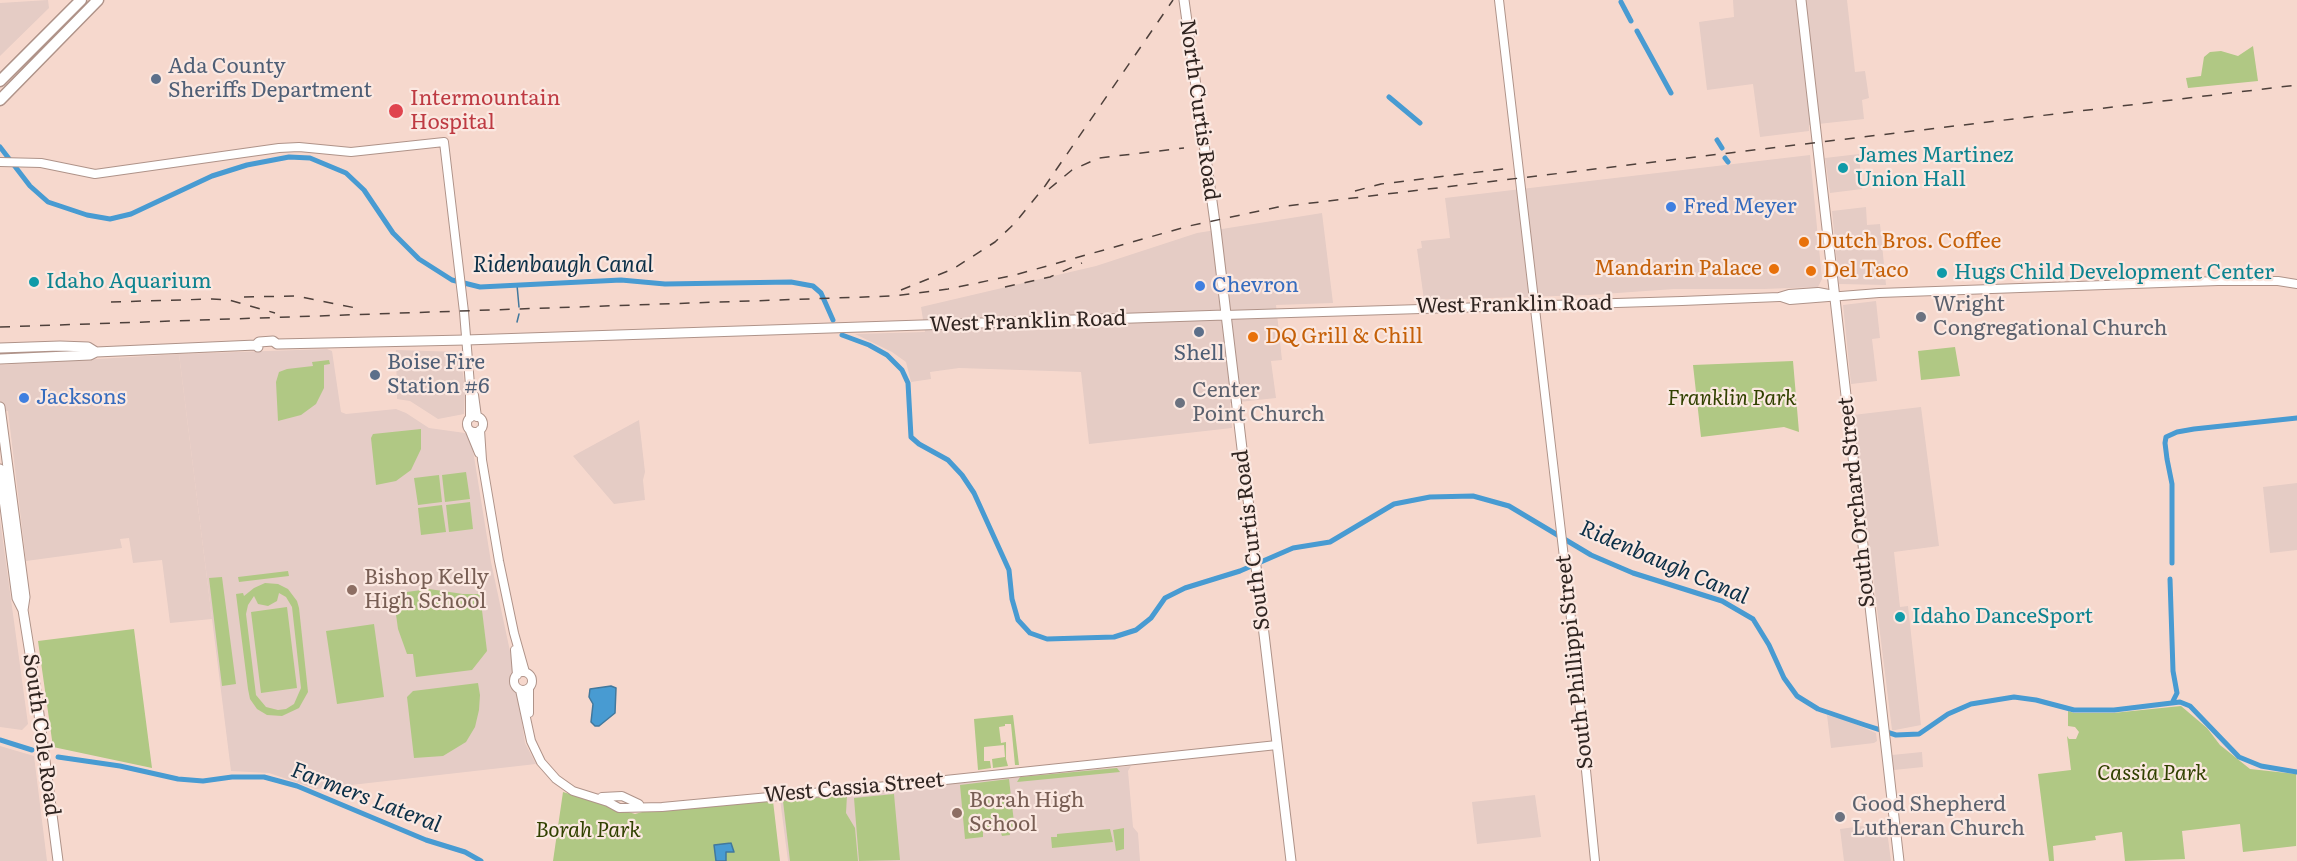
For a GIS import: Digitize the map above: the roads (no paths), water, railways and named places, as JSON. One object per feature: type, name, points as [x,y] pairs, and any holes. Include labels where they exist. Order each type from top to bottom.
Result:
[{"type":"highway","points":[[0,81],[81,0]]},
{"type":"highway","points":[[0,100],[98,0]]},
{"type":"main road","name":"North Curtis Road","points":[[1184,0],[1214,220]]},
{"type":"main road","name":"South Orchard Street","points":[[1801,0],[1882,730],[1899,861]]},
{"type":"main road","name":"South Curtis Road","points":[[1214,220],[1291,861]]},
{"type":"main road","name":"West Franklin Road","points":[[0,359],[256,345],[259,342],[273,341],[277,344],[466,340],[1225,315]]},
{"type":"main road","name":"West Franklin Road","points":[[0,348],[88,347],[96,352]]},
{"type":"main road","name":"South Cole Road","points":[[0,407],[25,597],[23,610],[58,861]]},
{"type":"main road","name":"South Cole Road","points":[[0,469],[17,598],[23,610]]},
{"type":"street","name":"South Phillippi Street","points":[[1499,0],[1536,306],[1595,861]]},
{"type":"street","points":[[3,162],[41,163],[95,174],[279,148],[299,147],[351,152],[444,142],[474,417],[483,423],[480,430],[482,460],[514,633],[525,672],[532,678],[532,684],[525,689],[514,683],[517,675],[514,633]]},
{"type":"street","name":"West Franklin Road","points":[[1225,315],[1779,297],[1818,292],[1834,295],[2229,280],[2278,280],[2297,284]]},
{"type":"street","points":[[474,417],[467,424],[482,460]]},
{"type":"street","points":[[470,430],[475,432],[480,430]]},
{"type":"street","points":[[517,675],[525,672]]},
{"type":"street","name":"West Cassia Street","points":[[525,689],[529,727],[535,752],[548,770],[565,785],[619,808],[674,806],[898,785],[1277,746]]},
{"type":"water","points":[[611,686],[616,688],[615,713],[599,726],[595,726],[591,722],[593,704],[589,697],[590,689]]},
{"type":"water","points":[[731,843],[734,852],[726,852],[726,861],[716,861],[714,845]]},
{"type":"waterway","points":[[1621,2],[1631,21]]},
{"type":"waterway","points":[[1637,31],[1671,93]]},
{"type":"waterway","points":[[1389,97],[1420,123]]},
{"type":"waterway","points":[[1717,140],[1722,148]]},
{"type":"waterway","name":"Ridenbaugh Canal","points":[[0,147],[30,186],[48,202],[87,215],[110,219],[131,214],[212,176],[247,165],[289,157],[310,158],[346,173],[364,190],[393,233],[419,259],[452,280],[480,287],[621,280],[665,284],[791,282],[813,286],[821,293],[833,320]]},
{"type":"waterway","points":[[1725,158],[1728,162]]},
{"type":"waterway","points":[[517,285],[519,307]]},
{"type":"waterway","points":[[517,322],[519,314]]},
{"type":"waterway","name":"Ridenbaugh Canal","points":[[842,335],[869,345],[887,355],[902,370],[908,383],[911,437],[948,460],[962,475],[974,493],[1009,570],[1012,599],[1018,620],[1030,633],[1047,639],[1114,637],[1136,630],[1151,618],[1165,598],[1185,588],[1240,571],[1293,548],[1330,542],[1394,504],[1430,497],[1473,496],[1509,506],[1591,555],[1633,573],[1722,601],[1753,619],[1769,645],[1784,678],[1797,696],[1818,709],[1865,725],[1896,735],[1919,734],[1948,714],[1971,704],[2014,697],[2074,710],[2114,710],[2180,702],[2190,706],[2239,757],[2261,766],[2297,772]]},
{"type":"waterway","points":[[2172,563],[2172,484],[2166,437],[2194,429],[2297,418]]},
{"type":"waterway","points":[[2170,579],[2173,671],[2177,693],[2172,703]]},
{"type":"waterway","name":"Farmers Lateral","points":[[0,740],[32,750]]},
{"type":"waterway","name":"Farmers Lateral","points":[[58,757],[120,766],[178,779],[203,781],[232,777],[264,777],[297,786],[426,840],[465,852],[481,861]]},
{"type":"railway","points":[[901,290],[953,269],[995,242],[1015,223],[1045,186],[1173,0]]},
{"type":"railway","points":[[0,327],[893,296],[948,289],[1015,275],[1189,226],[1278,207],[2297,85]]},
{"type":"railway","points":[[1049,189],[1072,170],[1099,158],[1184,148]]},
{"type":"railway","points":[[1355,191],[1381,184],[1511,168]]},
{"type":"railway","points":[[1005,287],[1050,277],[1082,263]]},
{"type":"railway","points":[[244,297],[296,296],[356,308]]},
{"type":"railway","points":[[111,302],[229,300],[275,313]]},
{"type":"place","name":"Ada County Sheriffs Department","points":[[156,79]]},
{"type":"place","name":"Intermountain Hospital","points":[[396,111]]},
{"type":"place","name":"James Martinez Union Hall","points":[[1843,168]]},
{"type":"place","name":"Fred Meyer","points":[[1671,207]]},
{"type":"place","name":"Dutch Bros. Coffee","points":[[1804,242]]},
{"type":"place","name":"Mandarin Palace","points":[[1774,269]]},
{"type":"place","name":"Del Taco","points":[[1811,271]]},
{"type":"place","name":"Hugs Child Development Center","points":[[1942,273]]},
{"type":"place","name":"Idaho Aquarium","points":[[34,282]]},
{"type":"place","name":"Chevron","points":[[1200,286]]},
{"type":"place","name":"Wright Congregational Church","points":[[1921,317]]},
{"type":"place","name":"Shell","points":[[1199,332]]},
{"type":"place","name":"DQ Grill & Chill","points":[[1253,337]]},
{"type":"place","name":"Boise Fire Station #6","points":[[375,375]]},
{"type":"place","name":"Jacksons","points":[[24,398]]},
{"type":"place","name":"Center Point Church","points":[[1180,403]]},
{"type":"place","name":"Bishop Kelly High School","points":[[352,590]]},
{"type":"place","name":"Idaho DanceSport","points":[[1900,617]]},
{"type":"place","name":"Borah High School","points":[[957,813]]},
{"type":"place","name":"Good Shepherd Lutheran Church","points":[[1840,817]]},
{"type":"park label","name":"Franklin Park","points":[[1732,399]]},
{"type":"park label","name":"Cassia Park","points":[[2152,774]]},
{"type":"park label","name":"Borah Park","points":[[588,831]]}]
